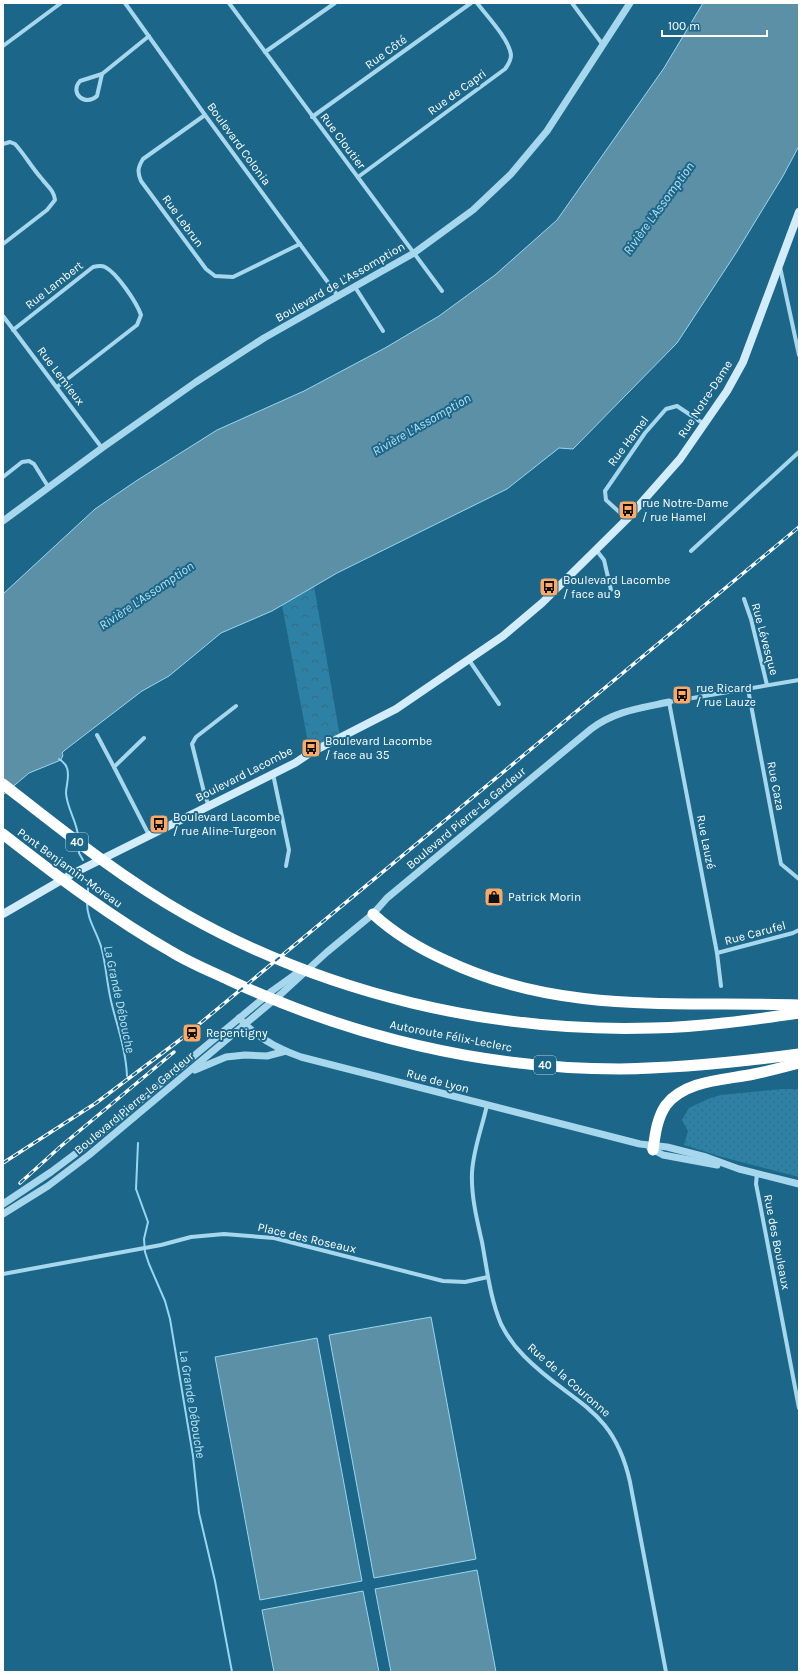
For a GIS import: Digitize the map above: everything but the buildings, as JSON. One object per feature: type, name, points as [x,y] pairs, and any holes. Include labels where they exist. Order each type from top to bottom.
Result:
[{"type":"highway","name":"Pont Benjamin-Moreau","points":[[3,784],[101,859],[155,896]]},
{"type":"highway","name":"Pont Benjamin-Moreau","points":[[3,834],[77,891],[122,922]]},
{"type":"highway","name":"Autoroute Félix-Leclerc","points":[[155,896],[200,922],[249,946],[332,980],[385,996],[496,1019],[554,1025],[616,1028],[665,1028],[707,1025],[799,1013]]},
{"type":"highway","points":[[373,914],[400,935],[435,956],[488,979],[531,991],[562,997],[616,1002],[799,1005]]},
{"type":"highway","name":"Autoroute Félix-Leclerc","points":[[122,922],[173,953],[220,976],[297,1009],[355,1029],[412,1044],[479,1057],[550,1065],[617,1069],[668,1068],[709,1065],[799,1054]]},
{"type":"highway","points":[[654,1148],[663,1111],[672,1099],[684,1090],[695,1086],[756,1074],[799,1063]]},
{"type":"main road","name":"Rue Notre-Dame","points":[[597,551],[668,474],[727,391],[743,362],[799,212]]},
{"type":"main road","name":"Boulevard Lacombe","points":[[3,914],[51,885],[295,763],[310,753],[396,709],[469,660],[529,615],[597,551]]},
{"type":"street","points":[[3,46],[62,3]]},
{"type":"street","name":"Boulevard Colonia","points":[[125,3],[338,296]]},
{"type":"street","name":"Rue Cloutier","points":[[229,3],[442,291]]},
{"type":"street","points":[[265,52],[334,3]]},
{"type":"street","name":"Rue Côté","points":[[312,116],[471,3]]},
{"type":"street","name":"Rue de Capri","points":[[358,177],[505,69],[510,62],[511,56],[508,46],[477,3]]},
{"type":"street","points":[[572,3],[603,45]]},
{"type":"street","name":"Boulevard de L'Assomption","points":[[3,521],[102,448],[196,382],[264,338],[414,253],[473,210],[511,174],[547,131],[630,3]]},
{"type":"street","points":[[102,74],[97,96],[86,101],[79,97],[76,91],[77,84],[80,81],[102,74],[149,36]]},
{"type":"street","name":"Rue Lebrun","points":[[205,115],[143,159],[138,166],[138,174],[141,181],[206,269],[215,276],[233,277],[300,244]]},
{"type":"street","points":[[3,144],[10,142],[15,144],[42,180],[50,188],[56,200],[47,210],[3,244]]},
{"type":"street","points":[[779,264],[799,355]]},
{"type":"street","name":"Rue Lambert","points":[[14,330],[93,268],[100,266],[105,267],[117,278],[139,307],[141,315],[137,325],[57,387]]},
{"type":"street","points":[[355,287],[383,332]]},
{"type":"street","name":"Rue Lemieux","points":[[3,316],[102,448]]},
{"type":"street","name":"Rue Hamel","points":[[627,519],[606,500],[605,491],[646,433],[666,409],[677,406],[704,424]]},
{"type":"street","points":[[691,551],[799,452]]},
{"type":"street","points":[[3,476],[22,462],[29,461],[34,464],[49,488]]},
{"type":"street","points":[[597,551],[604,560],[611,590]]},
{"type":"street","name":"Rue Lévesque","points":[[744,599],[751,619],[767,685]]},
{"type":"street","points":[[469,660],[499,704]]},
{"type":"street","points":[[669,702],[799,680]]},
{"type":"street","name":"Rue Caza","points":[[748,689],[781,864],[799,879]]},
{"type":"street","name":"Boulevard Pierre-Le Gardeur","points":[[3,1214],[36,1194],[76,1165],[188,1073],[373,914],[388,897],[601,722],[626,711],[669,702]]},
{"type":"street","name":"Rue Lauzé","points":[[669,702],[717,953],[721,986]]},
{"type":"street","points":[[209,806],[205,796],[192,744],[196,737],[236,706]]},
{"type":"street","points":[[98,735],[149,835]]},
{"type":"street","points":[[114,767],[144,738]]},
{"type":"street","points":[[273,774],[289,850],[286,866]]},
{"type":"street","name":"Rue Carufel","points":[[717,953],[793,934],[799,930]]},
{"type":"street","name":"Boulevard Pierre-Le Gardeur","points":[[3,1204],[26,1190],[67,1160],[276,988],[327,952]]},
{"type":"street","name":"Rue de Lyon","points":[[240,1018],[265,1041],[286,1052],[487,1106],[642,1144],[672,1157],[739,1169],[799,1184]]},
{"type":"street","points":[[188,1073],[213,1061],[226,1057],[245,1055],[267,1056],[286,1052]]},
{"type":"street","name":"Rue de la Couronne","points":[[487,1106],[475,1148],[472,1174],[477,1218],[488,1277],[499,1318],[512,1342],[531,1363],[596,1415],[608,1428],[619,1447],[625,1460],[630,1482],[666,1672]]},
{"type":"street","name":"Rue des Bouleaux","points":[[757,1174],[756,1182],[759,1200],[799,1408]]},
{"type":"street","name":"Place des Roseaux","points":[[3,1274],[213,1234],[251,1235],[279,1240],[443,1281],[465,1282],[488,1277]]},
{"type":"green space","points":[[314,586],[340,737],[310,753],[282,605]]},
{"type":"green space","points":[[781,1089],[799,1089],[799,1177],[722,1157],[684,1145],[688,1131],[682,1120],[689,1108],[721,1095]]},
{"type":"water","name":"Rivière L'Assomption","points":[[703,3],[799,3],[799,146],[783,176],[736,253],[677,343],[573,449],[559,448],[507,489],[337,573],[272,611],[221,633],[169,676],[142,691],[65,750],[62,753],[63,755],[61,760],[29,773],[3,795],[3,594],[95,509],[136,481],[217,430],[304,391],[385,348],[439,316],[495,275],[557,220],[664,68]]},
{"type":"water","points":[[431,1317],[476,1559],[374,1578],[329,1335]]},
{"type":"water","points":[[317,1338],[362,1581],[260,1600],[215,1357]]},
{"type":"water","points":[[477,1570],[496,1672],[391,1672],[375,1589]]},
{"type":"water","points":[[363,1591],[379,1672],[274,1672],[262,1610]]},
{"type":"waterway","name":"La Grande Débouche","points":[[59,759],[67,768],[68,781],[66,793],[78,836]]},
{"type":"waterway","name":"La Grande Débouche","points":[[79,848],[79,853],[83,860]]},
{"type":"waterway","name":"La Grande Débouche","points":[[88,880],[88,893]]},
{"type":"waterway","name":"La Grande Débouche","points":[[87,903],[89,916],[105,962],[108,988],[123,1047],[127,1076]]},
{"type":"waterway","name":"La Grande Débouche","points":[[138,1143],[136,1189],[148,1222],[144,1239],[145,1252],[165,1301],[170,1319],[193,1456],[199,1513],[215,1581],[232,1672]]},
{"type":"railway","points":[[192,1030],[799,527]]},
{"type":"railway","points":[[3,1163],[96,1103],[189,1033]]},
{"type":"railway","points":[[20,1183],[60,1147],[174,1052]]},
{"type":"place","name":"rue Notre-Dame / rue Hamel","points":[[628,510]]},
{"type":"place","name":"Boulevard Lacombe / face au 9","points":[[549,587]]},
{"type":"place","name":"rue Ricard / rue Lauze","points":[[682,695]]},
{"type":"place","name":"Boulevard Lacombe / face au 35","points":[[311,748]]},
{"type":"place","name":"Boulevard Lacombe / rue Aline-Turgeon","points":[[159,824]]},
{"type":"place","name":"Patrick Morin","points":[[494,897]]},
{"type":"place","name":"Repentigny","points":[[192,1033]]}]
